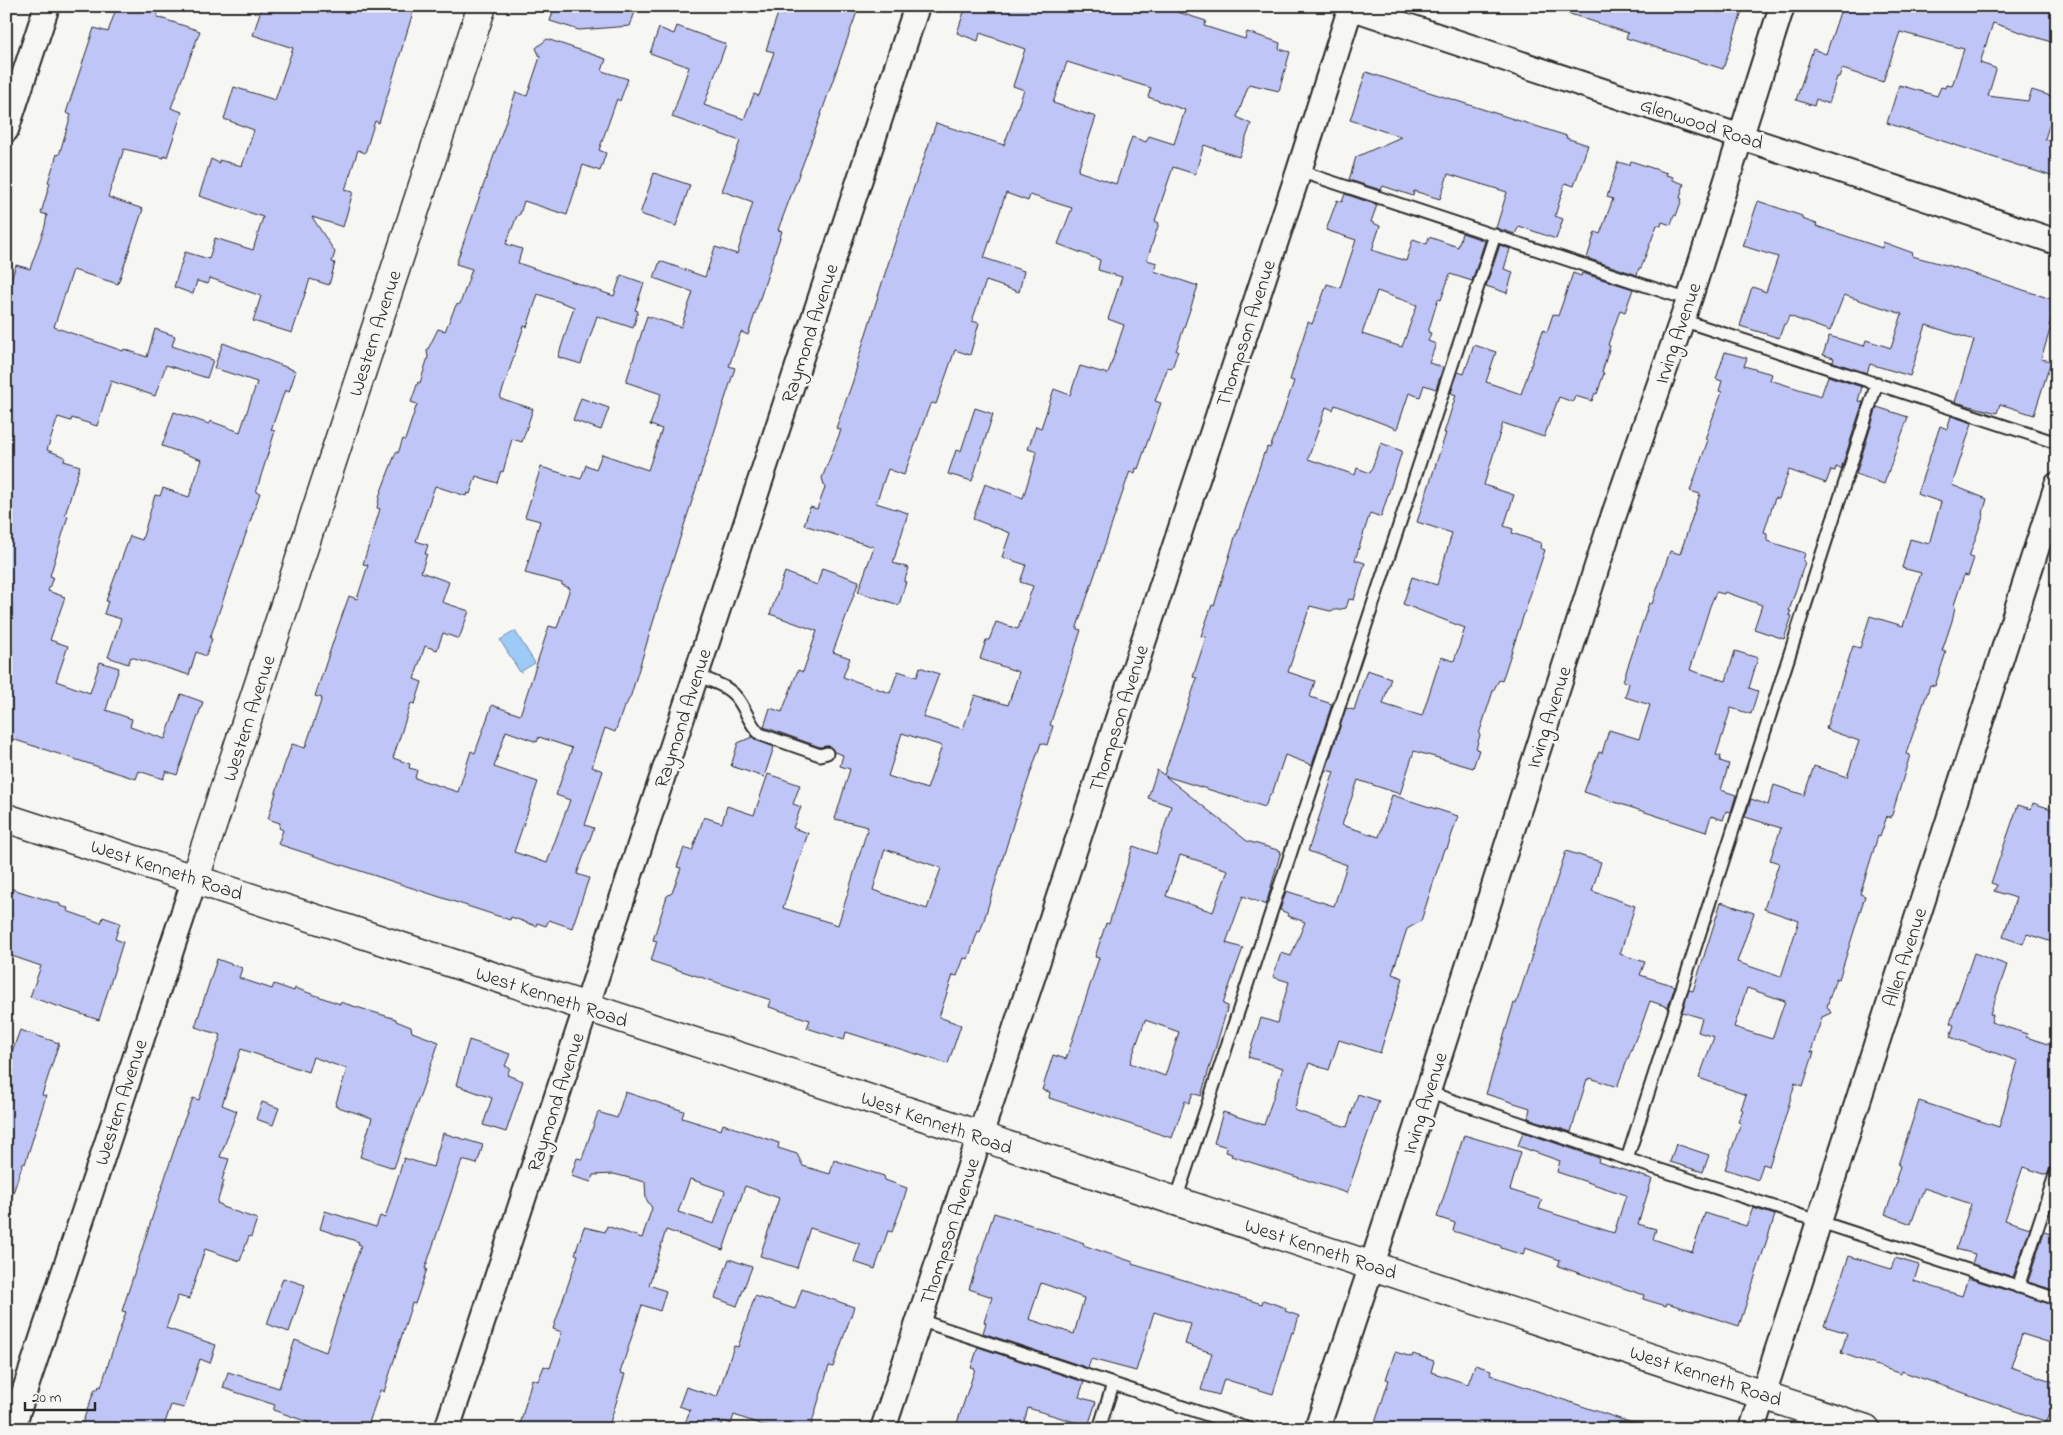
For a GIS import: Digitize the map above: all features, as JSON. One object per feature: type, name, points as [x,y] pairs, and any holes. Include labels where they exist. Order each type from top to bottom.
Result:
[{"type":"street","points":[[6,130],[47,6]]},
{"type":"street","name":"Western Avenue","points":[[12,1429],[482,6]]},
{"type":"street","name":"Raymond Avenue","points":[[447,1429],[917,6]]},
{"type":"street","name":"Irving Avenue","points":[[1316,1429],[1372,1265],[1610,526],[1686,310],[1782,6]]},
{"type":"street","name":"Glenwood Road","points":[[1349,7],[2057,242]]},
{"type":"street","name":"Thompson Avenue","points":[[883,1429],[1299,171],[1349,7]]},
{"type":"street","name":"Allen Avenue","points":[[1752,1429],[2057,485]]},
{"type":"street","name":"West Kenneth Road","points":[[6,818],[980,1135],[1866,1429]]},
{"type":"lane","points":[[1299,171],[1495,235],[1877,384],[2057,443]]},
{"type":"lane","points":[[1176,1200],[1495,235]]},
{"type":"lane","points":[[1627,1159],[1877,384]]},
{"type":"lane","points":[[696,675],[730,691],[738,698],[755,729],[760,734],[820,755],[827,753]]},
{"type":"lane","points":[[1427,1092],[2057,1299]]},
{"type":"lane","points":[[2018,1287],[2057,1169]]},
{"type":"lane","points":[[919,1320],[1250,1429]]},
{"type":"lane","points":[[1099,1429],[1113,1384]]},
{"type":"water","points":[[515,631],[535,663],[520,672],[500,640]]},
{"type":"building","points":[[117,6],[160,6],[157,17],[200,31],[171,108],[182,112],[167,157],[164,156],[164,158],[124,149],[108,197],[143,209],[118,284],[73,270],[54,327],[123,351],[124,349],[147,357],[155,329],[175,336],[172,346],[213,360],[207,378],[166,365],[155,396],[111,381],[97,426],[72,418],[71,421],[58,417],[47,450],[65,457],[64,461],[80,466],[65,515],[68,516],[50,576],[53,577],[48,591],[65,597],[50,640],[68,646],[56,681],[90,693],[100,662],[119,668],[106,710],[132,719],[130,727],[165,739],[181,694],[203,702],[177,775],[166,771],[163,779],[139,771],[136,779],[6,737],[6,295],[16,265],[30,269],[45,226],[47,215],[41,213],[50,183],[48,182],[57,154],[59,155],[71,115],[66,113],[94,28],[108,32]]},
{"type":"building","points":[[262,6],[415,6],[379,123],[375,121],[365,153],[358,150],[345,190],[353,192],[343,227],[312,217],[335,252],[332,262],[335,263],[329,285],[310,279],[292,333],[253,321],[261,296],[210,278],[208,284],[197,281],[193,294],[174,287],[185,252],[209,259],[215,238],[253,250],[263,217],[199,196],[211,159],[219,163],[219,160],[242,166],[254,130],[224,119],[234,87],[275,100],[293,48],[253,35]]},
{"type":"building","points":[[555,6],[637,6],[630,26],[579,30],[550,21]]},
{"type":"building","points":[[786,6],[859,6],[778,230],[782,231],[748,335],[741,332],[729,366],[735,368],[631,695],[624,707],[615,732],[605,728],[592,767],[603,771],[585,825],[594,828],[577,874],[589,878],[572,928],[549,920],[546,926],[537,923],[536,926],[511,917],[510,920],[278,844],[283,830],[279,828],[280,823],[268,819],[284,766],[292,744],[305,748],[322,698],[315,696],[338,627],[349,596],[357,599],[368,565],[363,564],[380,509],[377,508],[380,494],[396,452],[398,453],[403,439],[405,440],[417,404],[411,402],[418,382],[420,383],[428,357],[427,351],[438,329],[445,331],[456,305],[460,304],[472,269],[456,264],[516,92],[527,96],[540,57],[536,48],[547,39],[606,59],[602,71],[628,79],[620,101],[617,99],[599,150],[606,153],[600,171],[583,165],[567,215],[524,201],[506,244],[522,249],[518,263],[614,296],[621,275],[644,283],[635,310],[638,311],[633,328],[597,316],[581,364],[558,357],[574,307],[538,294],[527,327],[524,326],[500,398],[533,409],[522,442],[512,439],[503,472],[501,471],[497,483],[476,476],[470,494],[467,493],[466,496],[435,486],[416,541],[428,545],[421,572],[449,582],[442,602],[469,611],[459,639],[443,633],[437,650],[425,646],[414,679],[422,682],[415,704],[411,703],[393,758],[410,764],[409,768],[417,770],[415,778],[458,792],[471,751],[475,753],[492,705],[520,715],[549,626],[557,628],[570,588],[562,585],[562,583],[525,573],[540,521],[525,517],[541,467],[581,479],[586,465],[596,469],[602,454],[648,470],[662,429],[650,425],[661,394],[626,382],[647,316],[681,327],[693,292],[654,278],[660,261],[705,277],[715,247],[737,254],[753,202],[722,191],[740,141],[672,117],[689,67],[650,53],[659,28],[674,34],[677,26],[726,44],[704,105],[744,119],[754,94],[759,96],[774,52],[766,50],[778,13],[784,15]],"holes":[[[506,731],[537,742],[539,737],[572,748],[556,795],[570,800],[547,863],[514,852],[538,782],[494,767]]]},
{"type":"building","points":[[966,6],[1159,6],[1206,21],[1204,26],[1245,39],[1247,32],[1272,40],[1280,43],[1279,49],[1290,52],[1279,91],[1249,84],[1237,117],[1251,124],[1239,157],[1204,145],[1195,174],[1173,167],[1155,221],[1159,223],[1147,260],[1157,263],[1154,271],[1198,286],[1172,368],[1168,367],[1155,401],[1161,403],[1138,469],[1136,468],[1135,473],[1130,471],[1077,627],[1077,629],[1081,630],[1050,725],[1053,726],[1047,745],[1041,743],[1014,821],[980,932],[978,931],[968,959],[964,958],[957,976],[953,975],[939,1017],[961,1025],[948,1064],[846,1032],[844,1040],[807,1028],[810,1020],[769,1007],[771,1000],[651,961],[657,941],[653,940],[667,896],[672,893],[681,868],[677,867],[684,848],[692,851],[704,817],[722,823],[727,806],[754,815],[768,774],[800,785],[793,804],[801,807],[793,828],[808,833],[783,908],[838,925],[868,827],[835,819],[850,769],[840,766],[843,755],[834,752],[829,746],[820,747],[764,727],[770,708],[782,712],[798,670],[803,672],[817,631],[770,614],[785,572],[817,585],[822,568],[859,581],[833,652],[850,658],[843,677],[890,693],[898,671],[917,677],[920,667],[939,674],[923,717],[963,729],[975,695],[1008,705],[1019,672],[980,659],[986,640],[989,640],[996,622],[1018,629],[1033,586],[1020,582],[1026,565],[1002,557],[1010,533],[973,519],[985,484],[1023,498],[1037,452],[1028,449],[1036,426],[1041,428],[1054,389],[1070,395],[1080,366],[1108,374],[1124,325],[1108,319],[1122,277],[1098,270],[1100,260],[1058,244],[1072,208],[1030,195],[1028,201],[1006,193],[984,258],[1024,271],[1019,292],[986,281],[972,321],[979,323],[970,355],[955,350],[936,404],[932,403],[929,407],[904,475],[888,469],[876,503],[908,513],[893,563],[909,568],[899,605],[858,592],[874,547],[804,525],[810,507],[817,509],[825,488],[822,478],[841,430],[836,428],[853,381],[894,245],[936,123],[1004,145],[1024,90],[1013,86],[1025,49],[980,33],[978,41],[957,33]],"holes":[[[1067,62],[1151,88],[1148,97],[1185,110],[1174,144],[1149,136],[1146,142],[1132,137],[1116,184],[1078,171],[1096,117],[1053,103]],[[902,733],[942,746],[927,789],[888,776]],[[885,849],[941,868],[927,909],[873,890]]]},
{"type":"building","points":[[1559,6],[1697,6],[1720,13],[1722,6],[1744,6],[1723,69],[1626,38],[1628,33],[1558,10]]},
{"type":"building","points":[[1842,6],[2057,6],[2057,44],[1993,23],[1980,63],[1996,70],[1988,96],[2028,101],[2032,90],[2057,98],[2045,139],[2057,142],[2057,178],[1887,123],[1899,85],[1937,96],[1941,87],[1945,88],[1946,85],[1952,86],[1964,49],[1900,32],[1883,82],[1842,69],[1839,77],[1837,77],[1829,104],[1816,99],[1814,106],[1796,100],[1813,49],[1826,54]]},
{"type":"building","points":[[1366,72],[1567,136],[1566,138],[1588,145],[1574,186],[1565,183],[1555,216],[1563,219],[1556,239],[1519,226],[1515,234],[1496,228],[1507,192],[1448,174],[1440,199],[1414,191],[1413,196],[1383,186],[1381,190],[1349,180],[1356,157],[1401,137],[1350,120]]},
{"type":"building","points":[[1631,161],[1667,173],[1666,175],[1673,177],[1673,180],[1684,184],[1680,198],[1682,199],[1676,216],[1674,215],[1671,225],[1662,222],[1661,226],[1657,225],[1637,275],[1587,258],[1595,232],[1600,234],[1613,199],[1607,197],[1618,162],[1629,165]]},
{"type":"building","points":[[654,173],[690,185],[676,226],[640,214]]},
{"type":"building","points":[[1345,194],[1377,205],[1371,222],[1380,226],[1372,250],[1406,261],[1413,239],[1427,244],[1429,237],[1458,247],[1462,233],[1485,241],[1472,281],[1450,274],[1441,300],[1438,299],[1428,332],[1431,333],[1428,341],[1436,344],[1429,363],[1443,367],[1436,389],[1424,385],[1420,397],[1409,393],[1397,429],[1335,405],[1333,410],[1326,407],[1308,459],[1355,475],[1357,468],[1370,473],[1381,443],[1402,451],[1381,517],[1370,513],[1355,560],[1365,563],[1354,600],[1349,599],[1346,608],[1330,611],[1310,606],[1288,672],[1315,681],[1310,697],[1332,704],[1312,765],[1285,755],[1272,794],[1270,794],[1265,807],[1165,776],[1247,841],[1281,851],[1266,905],[1243,896],[1226,943],[1243,948],[1223,1004],[1228,1006],[1201,1096],[1193,1093],[1189,1103],[1185,1101],[1172,1138],[1049,1098],[1050,1092],[1042,1090],[1053,1055],[1066,1059],[1099,958],[1095,957],[1106,923],[1109,924],[1133,846],[1156,854],[1171,806],[1148,798],[1157,770],[1164,775],[1197,678],[1193,677],[1206,637],[1201,636],[1212,605],[1214,606],[1264,453],[1267,447],[1270,448],[1282,417],[1294,381],[1290,380],[1308,322],[1312,324],[1327,284],[1340,288],[1356,240],[1326,230],[1337,200],[1342,202]],"holes":[[[1377,291],[1417,305],[1402,347],[1362,334]],[[1180,855],[1228,870],[1213,912],[1166,896]],[[1145,1020],[1179,1032],[1165,1076],[1130,1063]]]},
{"type":"building","points":[[1758,201],[1802,216],[1802,219],[1817,224],[1816,226],[1882,248],[1883,242],[1913,253],[1912,256],[1950,266],[2057,301],[2041,359],[2051,361],[2034,415],[2000,404],[1997,413],[1955,402],[1974,340],[1926,325],[1910,376],[1870,364],[1867,373],[1833,362],[1834,358],[1823,355],[1829,336],[1864,346],[1866,340],[1891,348],[1902,314],[1844,295],[1830,331],[1789,316],[1779,338],[1740,326],[1751,290],[1753,287],[1766,292],[1778,257],[1743,246]]},
{"type":"building","points":[[1500,245],[1510,249],[1504,269],[1513,272],[1507,293],[1486,286]]},
{"type":"building","points":[[1573,273],[1581,276],[1582,273],[1633,289],[1625,312],[1620,310],[1608,345],[1610,346],[1602,372],[1604,373],[1597,394],[1595,393],[1592,401],[1575,396],[1573,402],[1559,397],[1544,437],[1503,423],[1484,485],[1514,495],[1504,526],[1513,529],[1512,533],[1541,543],[1540,548],[1545,550],[1502,681],[1499,680],[1493,691],[1479,734],[1476,749],[1479,750],[1473,768],[1414,751],[1400,794],[1358,780],[1342,825],[1379,837],[1392,795],[1458,816],[1447,849],[1444,849],[1421,921],[1407,929],[1392,974],[1403,978],[1380,1053],[1339,1040],[1329,1070],[1309,1063],[1294,1110],[1347,1127],[1358,1094],[1379,1101],[1347,1193],[1231,1156],[1232,1154],[1226,1152],[1227,1147],[1214,1143],[1223,1112],[1264,1125],[1283,1068],[1248,1057],[1261,1018],[1277,1023],[1289,982],[1273,977],[1281,953],[1291,956],[1305,922],[1288,916],[1289,914],[1280,910],[1286,891],[1334,906],[1347,865],[1308,851],[1334,772],[1326,770],[1346,708],[1354,710],[1367,670],[1391,678],[1383,704],[1422,716],[1441,657],[1454,661],[1465,628],[1403,604],[1412,577],[1437,585],[1452,533],[1417,522],[1446,433],[1444,433],[1456,395],[1451,393],[1458,372],[1464,374],[1474,345],[1496,352],[1486,382],[1521,394],[1543,330],[1547,332],[1553,314],[1558,316]]},
{"type":"building","points":[[223,343],[296,371],[289,392],[285,390],[271,430],[275,431],[256,492],[260,493],[210,638],[212,639],[206,656],[196,652],[189,675],[131,657],[128,664],[108,657],[121,619],[104,614],[108,601],[106,601],[130,536],[142,540],[155,495],[160,496],[163,488],[189,497],[202,460],[162,446],[174,412],[209,424],[210,421],[240,432],[257,382],[214,368]]},
{"type":"building","points":[[1725,352],[1747,358],[1744,366],[1772,374],[1770,380],[1821,396],[1828,376],[1862,387],[1858,401],[1863,402],[1841,469],[1836,467],[1835,471],[1831,470],[1826,483],[1789,470],[1779,499],[1775,498],[1764,532],[1767,533],[1767,541],[1805,553],[1803,561],[1805,562],[1789,611],[1791,611],[1789,615],[1792,616],[1784,639],[1754,629],[1762,605],[1725,592],[1724,594],[1716,592],[1710,606],[1690,670],[1726,681],[1735,651],[1758,658],[1749,688],[1758,691],[1751,714],[1731,708],[1716,755],[1721,756],[1720,761],[1729,764],[1721,790],[1736,795],[1731,812],[1726,811],[1723,820],[1711,816],[1706,832],[1584,792],[1599,752],[1602,753],[1609,730],[1639,739],[1650,705],[1625,697],[1629,683],[1623,681],[1649,603],[1652,604],[1670,551],[1680,554],[1700,494],[1690,491],[1708,440],[1705,439],[1722,392],[1719,391],[1722,381],[1716,379]]},
{"type":"building","points":[[581,398],[609,408],[601,430],[573,420]]},
{"type":"building","points":[[1877,407],[1908,417],[1884,484],[1856,474]]},
{"type":"building","points":[[975,408],[993,414],[972,481],[948,474],[956,450],[961,451]]},
{"type":"building","points":[[1951,416],[1972,423],[1952,485],[1987,499],[1984,514],[1969,557],[1974,558],[1968,576],[1964,575],[1954,605],[1952,621],[1942,651],[1946,652],[1935,686],[1930,685],[1906,754],[1910,755],[1891,818],[1887,816],[1880,837],[1878,836],[1860,894],[1865,896],[1839,979],[1836,978],[1827,1006],[1831,1013],[1822,1017],[1811,1052],[1814,1052],[1803,1086],[1795,1083],[1769,1166],[1763,1164],[1758,1180],[1725,1169],[1741,1123],[1738,1122],[1746,1095],[1699,1078],[1714,1037],[1698,1032],[1702,1018],[1682,1012],[1689,990],[1693,991],[1721,902],[1754,913],[1737,962],[1781,977],[1799,921],[1764,909],[1779,863],[1770,860],[1781,828],[1745,817],[1751,799],[1768,805],[1774,785],[1804,795],[1814,766],[1847,777],[1859,741],[1826,729],[1853,646],[1860,648],[1870,616],[1903,626],[1921,573],[1902,568],[1910,539],[1929,544],[1941,502],[1917,494],[1940,426],[1947,429]],"holes":[[[1747,988],[1785,1001],[1772,1039],[1734,1027]]]},
{"type":"building","points":[[752,737],[774,747],[764,777],[731,766],[738,743]]},
{"type":"building","points":[[2033,803],[2057,811],[2057,929],[2052,942],[2027,934],[2023,944],[2003,937],[2016,898],[1994,891],[1997,885],[1991,883],[2018,805],[2031,809]]},
{"type":"building","points":[[1566,851],[1601,862],[1592,891],[1635,906],[1620,954],[1645,962],[1640,975],[1675,986],[1668,1007],[1650,1001],[1617,1087],[1590,1078],[1589,1080],[1587,1079],[1571,1132],[1528,1118],[1530,1108],[1486,1094],[1514,1003],[1516,1004]]},
{"type":"building","points":[[6,887],[60,904],[60,906],[68,908],[67,911],[101,923],[103,917],[120,923],[115,939],[123,942],[99,1020],[30,997],[41,966],[6,954]]},
{"type":"building","points":[[1974,953],[2007,965],[1990,1014],[1993,1015],[1991,1022],[2027,1034],[2026,1037],[2057,1047],[2057,1162],[2052,1164],[2047,1175],[2023,1167],[2005,1220],[2030,1228],[2013,1277],[1972,1264],[1975,1254],[1956,1249],[1971,1204],[1924,1188],[1911,1224],[1885,1214],[1898,1180],[1896,1179],[1900,1166],[1898,1165],[1919,1101],[1999,1127],[2018,1061],[1950,1037],[1954,1025],[1950,1023]]},
{"type":"building","points":[[217,959],[242,968],[239,978],[272,989],[274,984],[294,991],[295,988],[340,1004],[340,1002],[396,1019],[396,1021],[411,1027],[412,1032],[439,1042],[394,1168],[360,1157],[372,1118],[335,1106],[347,1069],[313,1057],[308,1072],[241,1049],[222,1105],[237,1111],[220,1157],[229,1159],[217,1203],[222,1205],[222,1207],[257,1219],[240,1261],[205,1249],[189,1299],[178,1296],[166,1328],[216,1345],[210,1363],[200,1359],[184,1408],[171,1405],[163,1429],[80,1429],[95,1389],[98,1389],[99,1386],[101,1387],[126,1312],[122,1311],[182,1125],[193,1098],[199,1100],[221,1035],[195,1027]]},
{"type":"building","points":[[20,1030],[59,1043],[42,1095],[46,1096],[25,1164],[23,1163],[10,1202],[6,1202],[6,1095],[14,1070],[6,1068]]},
{"type":"building","points":[[469,1040],[510,1054],[505,1066],[510,1068],[507,1075],[523,1081],[506,1132],[483,1125],[492,1098],[456,1085]]},
{"type":"building","points":[[625,1092],[684,1111],[682,1118],[721,1130],[723,1124],[779,1143],[778,1148],[797,1154],[803,1166],[830,1174],[834,1160],[884,1176],[885,1180],[907,1188],[892,1232],[888,1231],[875,1269],[854,1262],[860,1244],[810,1228],[797,1268],[760,1256],[779,1198],[745,1186],[723,1250],[666,1230],[649,1285],[666,1291],[660,1311],[642,1305],[620,1373],[625,1374],[608,1429],[519,1429],[532,1379],[538,1381],[544,1366],[550,1368],[562,1332],[553,1329],[578,1255],[575,1254],[584,1227],[605,1232],[607,1226],[642,1238],[652,1208],[646,1199],[645,1182],[614,1174],[593,1175],[591,1182],[571,1176],[577,1158],[582,1159],[598,1112],[617,1118]],"holes":[[[690,1179],[725,1191],[714,1224],[678,1212]]]},
{"type":"building","points":[[262,1102],[279,1108],[273,1125],[256,1119]]},
{"type":"building","points":[[1523,1132],[1599,1158],[1598,1162],[1652,1179],[1638,1224],[1656,1229],[1653,1239],[1692,1252],[1705,1213],[1746,1226],[1753,1208],[1775,1215],[1739,1326],[1667,1303],[1666,1306],[1643,1299],[1644,1295],[1558,1266],[1560,1260],[1525,1248],[1523,1255],[1453,1231],[1455,1223],[1437,1217],[1464,1135],[1521,1152],[1510,1190],[1542,1200],[1539,1209],[1614,1233],[1626,1195],[1557,1172],[1560,1161],[1518,1146]]},
{"type":"building","points":[[443,1133],[483,1145],[477,1164],[462,1160],[415,1304],[412,1303],[384,1392],[380,1390],[367,1429],[306,1429],[308,1422],[273,1410],[275,1405],[223,1388],[228,1372],[279,1388],[295,1340],[326,1352],[361,1245],[358,1244],[359,1242],[320,1229],[325,1211],[376,1227],[380,1216],[385,1218],[404,1158],[433,1167]]},
{"type":"building","points":[[1676,1144],[1709,1155],[1703,1172],[1670,1162]]},
{"type":"building","points":[[994,1213],[1084,1243],[1083,1245],[1133,1262],[1132,1264],[1262,1304],[1263,1300],[1286,1308],[1285,1311],[1299,1316],[1294,1333],[1292,1332],[1273,1394],[1224,1379],[1219,1395],[1201,1390],[1212,1353],[1185,1344],[1191,1324],[1154,1312],[1136,1371],[1091,1359],[1088,1368],[983,1333],[986,1323],[984,1322],[992,1297],[969,1289]],"holes":[[[1041,1283],[1084,1298],[1074,1334],[1029,1319]]]},
{"type":"building","points":[[2044,1232],[2057,1236],[2057,1291],[2028,1282]]},
{"type":"building","points":[[1849,1256],[1891,1269],[1895,1258],[1919,1265],[1914,1281],[1962,1296],[1968,1278],[2057,1306],[2057,1345],[2022,1334],[2011,1367],[2057,1383],[2057,1417],[2049,1415],[2047,1422],[1901,1371],[1901,1374],[1841,1353],[1847,1333],[1824,1326]]},
{"type":"building","points":[[729,1259],[752,1267],[737,1306],[715,1298]]},
{"type":"building","points":[[283,1278],[305,1285],[289,1332],[267,1324]]},
{"type":"building","points":[[802,1289],[854,1307],[833,1367],[829,1366],[810,1429],[774,1429],[734,1415],[731,1424],[723,1421],[721,1429],[683,1429],[690,1410],[679,1406],[686,1387],[717,1397],[734,1346],[738,1347],[755,1296],[795,1309]]},
{"type":"building","points":[[978,1347],[1084,1382],[1079,1397],[1096,1402],[1088,1426],[1028,1408],[1022,1429],[1004,1429],[988,1424],[987,1429],[955,1429],[975,1369],[971,1368]]},
{"type":"building","points":[[1395,1352],[1412,1357],[1413,1354],[1434,1361],[1431,1372],[1468,1384],[1475,1365],[1491,1370],[1490,1375],[1638,1425],[1638,1429],[1491,1429],[1474,1423],[1472,1429],[1373,1429],[1389,1380],[1386,1379]]}]
